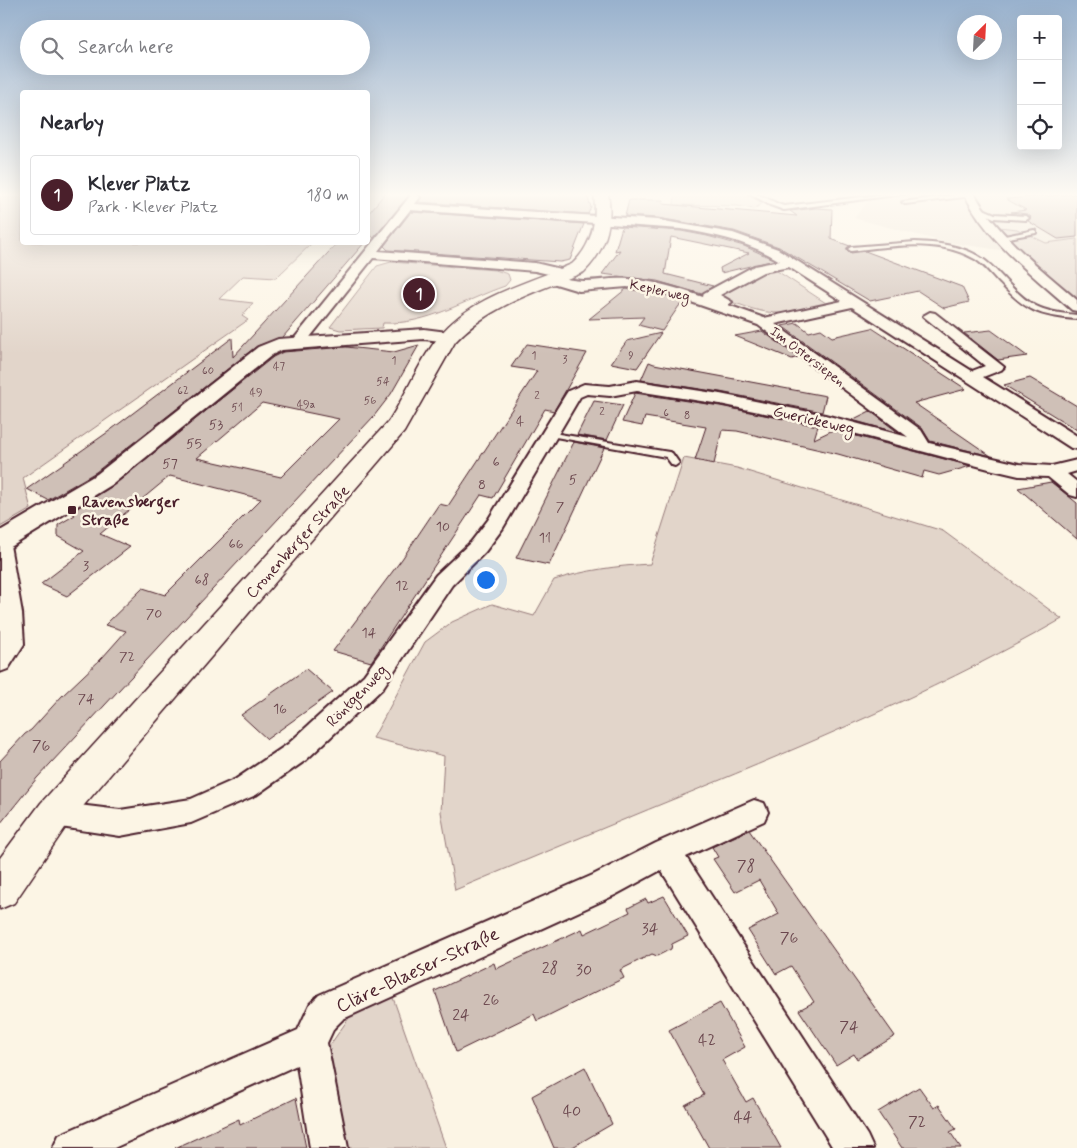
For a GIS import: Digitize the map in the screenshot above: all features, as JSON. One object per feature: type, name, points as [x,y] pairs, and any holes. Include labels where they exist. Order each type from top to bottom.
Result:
[{"type":"main road","name":"Cronenberger Straße","points":[[0,890],[54,814],[391,434],[410,407],[449,337],[479,313],[578,268],[590,257],[594,247]]},
{"type":"street","points":[[298,343],[374,247]]},
{"type":"street","points":[[761,247],[1077,444]]},
{"type":"street","points":[[1013,247],[1077,307]]},
{"type":"street","name":"Keplerweg","points":[[368,254],[535,267],[579,287],[596,284],[627,283],[664,288],[763,322]]},
{"type":"street","points":[[782,318],[756,314],[709,296],[760,269],[790,263]]},
{"type":"street","name":"Im Ostersiepen","points":[[763,322],[852,303]]},
{"type":"street","points":[[930,316],[996,367],[970,377]]},
{"type":"street","name":"Im Ostersiepen","points":[[763,322],[915,434],[922,446]]},
{"type":"street","points":[[0,663],[12,644],[11,613],[0,543],[105,479],[265,350],[278,345],[424,334],[449,337]]},
{"type":"street","name":"Guerickeweg","points":[[574,394],[584,389],[610,391],[637,386],[772,408],[989,464],[1019,470],[1053,472]]},
{"type":"street","name":"Röntgenweg","points":[[54,814],[120,823],[190,811],[215,802],[246,787],[297,752],[373,682],[444,580],[478,547],[496,524],[574,394]]},
{"type":"street","points":[[1053,472],[1077,465]]},
{"type":"street","points":[[1053,472],[1077,491]]},
{"type":"street","name":"Cläre-Blaeser-Straße","points":[[310,1042],[322,1016],[331,1007],[604,885],[666,852],[754,812]]},
{"type":"street","points":[[666,852],[854,1148]]},
{"type":"street","points":[[72,1148],[310,1042],[329,1148]]},
{"type":"lane","points":[[851,250],[888,247]]},
{"type":"lane","points":[[943,247],[965,251],[986,263],[1020,301],[1031,309],[1077,317]]},
{"type":"lane","points":[[550,434],[669,455],[675,463]]},
{"type":"shaded area","points":[[0,247],[308,247],[276,278],[243,276],[219,299],[253,303],[242,316],[248,320],[23,478],[31,509],[0,527]]},
{"type":"shaded area","points":[[977,247],[1077,247],[1077,285],[1045,257]]},
{"type":"shaded area","points":[[1018,247],[1077,247],[1077,302]]},
{"type":"shaded area","points":[[391,262],[495,270],[508,274],[510,280],[505,286],[431,316],[399,323],[383,323],[382,328],[340,330],[330,327],[377,266]]},
{"type":"shaded area","points":[[774,269],[829,305],[795,312],[764,312],[733,303],[721,295],[761,272]]},
{"type":"shaded area","points":[[684,458],[737,468],[943,531],[1062,619],[977,665],[890,707],[758,765],[455,890],[441,812],[444,756],[373,738],[425,642],[452,622],[492,604],[534,616],[554,580],[601,569],[650,564]]},
{"type":"shaded area","points":[[392,995],[446,1148],[316,1148],[307,1078],[351,1015]]},
{"type":"building","points":[[334,247],[361,247],[283,337],[257,346],[96,472],[48,500],[27,489],[108,432],[232,338],[233,357]]},
{"type":"building","points":[[385,247],[575,247],[570,260],[560,262],[388,250]]},
{"type":"building","points":[[616,247],[669,247],[665,274],[713,286],[702,294],[657,281],[602,274],[620,250],[615,251]]},
{"type":"building","points":[[718,247],[745,247],[775,260],[721,273],[720,268],[749,253]]},
{"type":"building","points":[[779,247],[850,247],[847,251],[851,253],[865,251],[962,287],[969,302],[944,308],[918,291],[870,301]]},
{"type":"building","points":[[626,289],[662,294],[686,302],[679,306],[662,331],[638,325],[644,317],[589,319]]},
{"type":"building","points":[[797,323],[809,332],[821,329],[832,337],[872,328],[966,389],[914,403],[991,456],[930,441],[922,428],[782,326]]},
{"type":"building","points":[[991,330],[1027,356],[998,360],[964,333]]},
{"type":"building","points":[[762,331],[798,357],[792,359],[735,336]]},
{"type":"building","points":[[661,333],[637,368],[611,363],[627,341]]},
{"type":"building","points":[[527,344],[587,353],[554,411],[545,409],[493,498],[481,495],[371,662],[333,651],[402,559],[439,504],[448,506],[537,371],[511,367]]},
{"type":"building","points":[[419,345],[391,394],[374,416],[37,778],[0,824],[0,761],[62,696],[102,658],[126,631],[105,625],[143,588],[165,595],[261,499],[170,476],[100,534],[130,547],[67,596],[41,584],[84,551],[58,536],[58,525],[75,515],[71,512],[114,485],[273,357],[283,352],[346,347],[394,352]],"holes":[[[262,403],[339,419],[281,477],[197,458]]]},
{"type":"building","points":[[649,362],[826,396],[822,412],[720,392],[641,380]]},
{"type":"building","points":[[1030,378],[1077,406],[1077,430],[1004,385]]},
{"type":"building","points":[[635,393],[720,406],[818,426],[814,439],[833,430],[971,466],[939,475],[924,471],[922,478],[838,454],[737,431],[722,430],[714,464],[695,460],[706,427],[645,417],[642,426],[622,422]]},
{"type":"building","points":[[594,401],[623,405],[607,440],[577,435]]},
{"type":"building","points":[[870,411],[899,433],[852,420]]},
{"type":"building","points":[[574,442],[604,448],[549,565],[516,558]]},
{"type":"building","points":[[1051,482],[1077,503],[1077,539],[1018,488]]},
{"type":"building","points":[[306,669],[333,692],[267,739],[241,715]]},
{"type":"building","points":[[749,830],[895,1036],[857,1059],[854,1054],[836,1065],[799,1010],[814,1002],[791,966],[776,974],[748,930],[779,914],[759,880],[735,892],[713,859],[718,857],[712,847]]},
{"type":"building","points":[[664,896],[688,936],[672,944],[671,949],[657,956],[652,954],[620,970],[624,978],[537,1021],[534,1014],[456,1052],[435,991],[494,963],[496,969],[582,929],[584,934],[630,912],[628,908],[646,899],[648,903]]},
{"type":"building","points":[[720,1003],[745,1047],[722,1060],[746,1102],[753,1098],[781,1148],[709,1148],[685,1105],[704,1095],[669,1030]]},
{"type":"building","points":[[585,1067],[612,1124],[571,1148],[554,1148],[532,1096]]},
{"type":"building","points":[[919,1087],[934,1108],[939,1105],[956,1129],[950,1132],[961,1148],[902,1148],[878,1112]]},
{"type":"building","points":[[296,1098],[306,1148],[175,1148],[239,1119],[240,1125]]},
{"type":"place","name":"Klever Platz","points":[[419,294]]},
{"type":"place","name":"Ravensberger Straße","points":[[72,510]]}]
